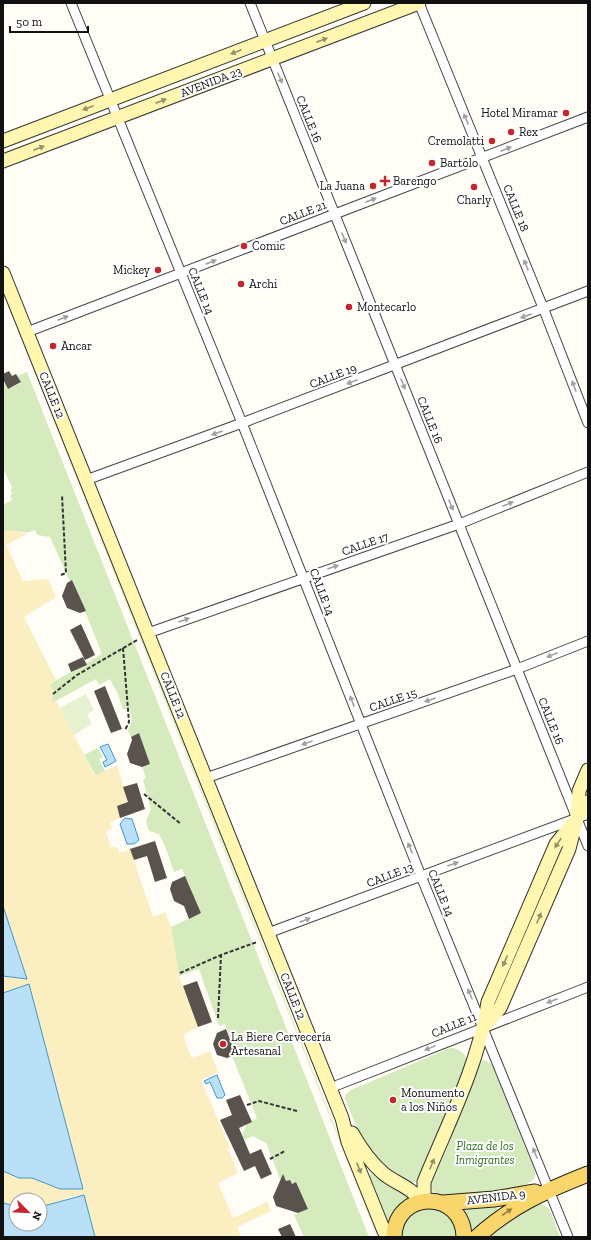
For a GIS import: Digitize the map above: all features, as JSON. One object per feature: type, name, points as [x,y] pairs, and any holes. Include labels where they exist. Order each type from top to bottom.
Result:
[{"type":"main road","name":"AVENIDA 23","points":[[3,140],[364,3]]},
{"type":"main road","name":"AVENIDA 23","points":[[3,161],[419,3]]},
{"type":"main road","name":"CALLE 12","points":[[3,273],[86,480],[142,636],[206,778],[342,1118]]},
{"type":"main road","points":[[582,816],[579,791],[588,770]]},
{"type":"main road","points":[[423,1201],[424,1182],[475,1060],[484,1027],[488,1002],[556,844],[582,816],[588,802]]},
{"type":"main road","points":[[342,1118],[367,1157],[392,1180],[411,1190],[423,1201]]},
{"type":"main road","points":[[342,1118],[348,1142],[389,1237]]},
{"type":"main road","name":"AVENIDA 9","points":[[477,1237],[509,1210],[550,1189],[588,1174]]},
{"type":"main road","name":"AVENIDA 9","points":[[423,1201],[443,1203],[494,1199],[550,1189]]},
{"type":"main road","points":[[394,1237],[395,1227],[400,1216],[408,1208],[423,1201]]},
{"type":"main road","points":[[443,1203],[452,1209],[459,1217],[464,1227],[464,1237]]},
{"type":"street","name":"CALLE 14","points":[[71,3],[242,423],[421,876],[550,1189],[568,1237]]},
{"type":"street","name":"CALLE 16","points":[[250,3],[517,669],[582,816],[588,846]]},
{"type":"street","name":"CALLE 18","points":[[419,3],[544,310],[588,423]]},
{"type":"street","name":"CALLE 21","points":[[27,332],[588,117]]},
{"type":"street","name":"CALLE 19","points":[[86,480],[544,310],[588,292]]},
{"type":"street","name":"CALLE 17","points":[[142,636],[459,524],[588,472]]},
{"type":"street","name":"CALLE 15","points":[[206,778],[517,669],[588,641]]},
{"type":"street","name":"CALLE 13","points":[[268,934],[582,816]]},
{"type":"street","name":"CALLE 11","points":[[330,1088],[588,987]]},
{"type":"path","points":[[61,575],[66,572],[62,495]]},
{"type":"path","points":[[53,694],[77,675],[142,636]]},
{"type":"path","points":[[123,648],[129,722],[125,730]]},
{"type":"path","points":[[144,794],[181,824]]},
{"type":"path","points":[[180,973],[221,955],[257,942]]},
{"type":"path","points":[[218,1018],[221,955]]},
{"type":"path","points":[[248,1105],[259,1101],[297,1111]]},
{"type":"path","points":[[270,1159],[285,1151]]},
{"type":"green space","points":[[20,330],[379,1237],[377,1237],[18,331]]},
{"type":"green space","points":[[27,372],[369,1237],[304,1237],[294,1215],[308,1209],[296,1182],[292,1184],[290,1180],[286,1181],[284,1178],[280,1179],[266,1143],[253,1136],[244,1140],[242,1134],[247,1124],[257,1118],[232,1056],[236,1054],[225,1024],[219,1026],[199,969],[179,976],[171,927],[201,913],[182,869],[174,872],[159,834],[149,831],[146,821],[151,809],[143,780],[146,778],[142,767],[150,764],[139,734],[131,737],[128,730],[132,720],[129,708],[123,710],[118,694],[110,679],[99,685],[96,679],[52,703],[50,684],[102,654],[73,581],[70,582],[50,537],[37,535],[35,530],[31,532],[3,532],[3,505],[12,500],[10,495],[12,494],[12,487],[3,468],[3,379],[8,389],[21,383],[18,376]]},
{"type":"green space","points":[[86,694],[94,710],[87,714],[92,724],[74,735],[60,708]]},
{"type":"green space","points":[[98,748],[103,757],[99,759],[105,771],[96,776],[84,755]]},
{"type":"green space","name":"Plaza de los Inmigrantes","points":[[450,1048],[457,1049],[465,1055],[467,1065],[419,1180],[411,1183],[398,1177],[377,1159],[362,1137],[345,1099],[345,1095],[351,1090]]},
{"type":"green space","name":"Plaza de los Inmigrantes","points":[[486,1060],[492,1065],[535,1171],[535,1177],[519,1187],[490,1193],[475,1195],[448,1195],[436,1193],[429,1187],[430,1180],[478,1067],[482,1061]]},
{"type":"green space","points":[[373,1173],[411,1199],[391,1220],[386,1219],[369,1179],[370,1174]]},
{"type":"green space","points":[[539,1202],[549,1208],[560,1237],[487,1237],[497,1227]]},
{"type":"green space","points":[[496,1206],[496,1212],[473,1231],[469,1219],[463,1209]]},
{"type":"green space","points":[[434,1207],[453,1218],[458,1237],[402,1237],[404,1223],[411,1215]]},
{"type":"sand","points":[[9,530],[27,534],[6,545],[23,581],[48,579],[56,597],[24,617],[56,680],[50,684],[54,691],[52,702],[56,700],[95,776],[117,765],[128,802],[117,806],[120,818],[110,822],[112,828],[106,832],[111,847],[117,847],[120,853],[130,849],[153,917],[165,912],[171,927],[179,976],[198,1027],[183,1035],[192,1059],[210,1051],[218,1072],[201,1080],[230,1148],[228,1149],[238,1173],[218,1183],[233,1218],[267,1202],[271,1211],[237,1227],[241,1237],[95,1237],[84,1195],[70,1197],[48,1205],[48,1192],[8,1192],[8,1204],[3,1203],[3,1171],[19,1178],[32,1178],[60,1189],[83,1189],[28,984],[3,993],[3,976],[27,979],[3,906],[3,532]]},
{"type":"water","points":[[108,744],[116,761],[105,767],[103,762],[107,760],[100,747]]},
{"type":"water","points":[[125,818],[132,819],[139,840],[134,844],[127,844],[120,824]]},
{"type":"water","points":[[3,906],[27,979],[3,976]]},
{"type":"water","points":[[29,984],[83,1189],[60,1189],[32,1178],[19,1178],[3,1171],[3,993]]},
{"type":"water","points":[[217,1075],[225,1095],[222,1098],[217,1098],[210,1082],[206,1084],[204,1081]]},
{"type":"water","points":[[84,1195],[95,1237],[3,1237],[3,1203],[8,1204],[8,1232],[48,1232],[48,1205]]},
{"type":"building","points":[[9,371],[12,376],[16,374],[21,382],[8,389],[3,379],[3,374]]},
{"type":"building","points":[[72,580],[86,611],[80,613],[67,608],[62,596],[67,583]]},
{"type":"building","points":[[81,624],[95,655],[85,660],[70,630]]},
{"type":"building","points":[[83,657],[87,665],[71,672],[68,664]]},
{"type":"building","points":[[105,686],[122,729],[111,733],[94,691]]},
{"type":"building","points":[[139,733],[150,764],[142,767],[130,763],[127,754],[132,740],[131,737]]},
{"type":"building","points":[[137,783],[145,809],[120,818],[117,806],[128,802],[123,787]]},
{"type":"building","points":[[155,841],[167,878],[155,882],[147,856],[134,860],[130,849]]},
{"type":"building","points":[[185,876],[201,913],[189,919],[184,906],[174,901],[170,889],[172,882]]},
{"type":"building","points":[[197,981],[212,1022],[198,1027],[183,986]]},
{"type":"building","points":[[226,1029],[236,1055],[227,1058],[217,1055],[213,1044],[217,1033]]},
{"type":"building","points":[[240,1095],[252,1122],[239,1128],[250,1154],[261,1149],[272,1174],[261,1179],[255,1166],[244,1171],[220,1120],[232,1115],[226,1100]]},
{"type":"building","points":[[283,1174],[286,1181],[290,1180],[292,1184],[296,1182],[308,1209],[298,1213],[276,1206],[273,1197]]},
{"type":"building","points":[[290,1224],[296,1237],[282,1237],[278,1229]]},
{"type":"place","name":"Hotel Miramar","points":[[566,113]]},
{"type":"place","name":"Rex","points":[[511,132]]},
{"type":"place","name":"Cremolatti","points":[[492,141]]},
{"type":"place","name":"Bartolo","points":[[432,163]]},
{"type":"place","name":"Barengo","points":[[385,181]]},
{"type":"place","name":"La Juana","points":[[373,186]]},
{"type":"place","name":"Charly","points":[[474,187]]},
{"type":"place","name":"Comic","points":[[244,246]]},
{"type":"place","name":"Mickey","points":[[158,270]]},
{"type":"place","name":"Archi","points":[[241,284]]},
{"type":"place","name":"Montecarlo","points":[[349,307]]},
{"type":"place","name":"Ancar","points":[[53,346]]},
{"type":"place","name":"La Biere Cervecería Artesanal","points":[[223,1044]]},
{"type":"place","name":"Monumento a los Niños","points":[[393,1100]]}]
